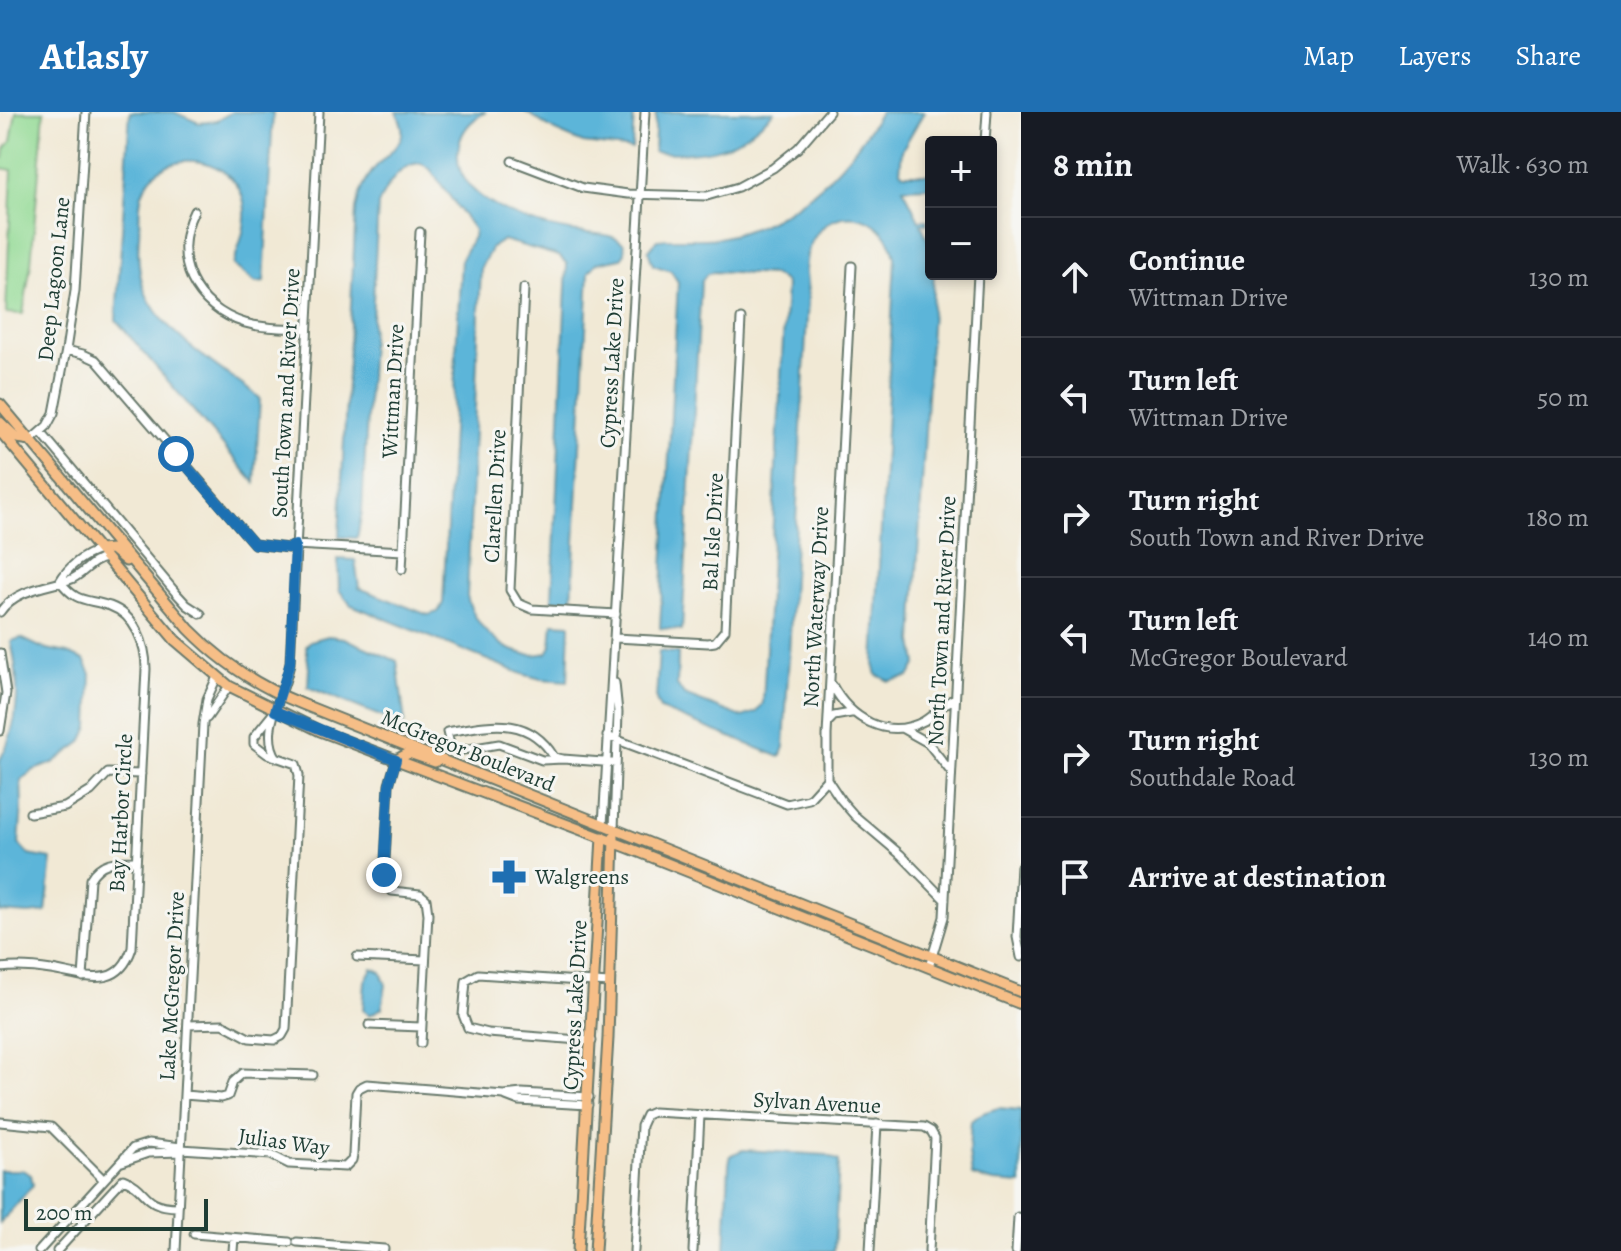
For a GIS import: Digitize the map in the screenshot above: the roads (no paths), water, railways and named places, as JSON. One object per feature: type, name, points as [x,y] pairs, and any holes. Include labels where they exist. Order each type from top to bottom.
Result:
[{"type":"main road","name":"McGregor Boulevard","points":[[0,404],[205,645],[253,681],[280,696],[603,825],[931,962],[1021,1004]]},
{"type":"main road","points":[[0,422],[17,438],[31,440]]},
{"type":"main road","name":"McGregor Boulevard","points":[[0,431],[175,640],[229,686],[275,711],[396,760],[931,962],[1021,992]]},
{"type":"main road","points":[[103,554],[112,549],[147,578]]},
{"type":"main road","points":[[396,760],[409,753],[463,772],[473,772]]},
{"type":"main road","name":"Cypress Lake Drive","points":[[578,1251],[603,825]]},
{"type":"main road","name":"Cypress Lake Drive","points":[[595,1251],[614,830]]},
{"type":"main road","points":[[582,1201],[598,1202]]},
{"type":"street","name":"Deep Lagoon Lane","points":[[31,440],[41,432],[54,413],[66,350],[75,291],[86,112]]},
{"type":"street","name":"South Town and River Drive","points":[[277,758],[270,747],[275,711],[290,663],[319,112]]},
{"type":"street","name":"Cypress Lake Drive","points":[[603,825],[645,112]]},
{"type":"street","points":[[512,161],[583,188],[698,197],[738,187],[767,172],[809,137],[829,112]]},
{"type":"street","points":[[985,136],[987,112]]},
{"type":"street","points":[[194,211],[185,238],[184,253],[192,281],[204,297],[243,323],[307,329]]},
{"type":"street","name":"Wittman Drive","points":[[402,569],[420,232]]},
{"type":"street","name":"North Waterway Drive","points":[[827,779],[852,266]]},
{"type":"street","name":"North Town and River Drive","points":[[931,962],[943,925],[945,900],[978,280]]},
{"type":"street","name":"Clarellen Drive","points":[[524,288],[510,590],[518,603],[532,609],[616,614]]},
{"type":"street","name":"Bal Isle Drive","points":[[615,638],[708,643],[715,642],[725,630],[741,319]]},
{"type":"street","points":[[66,350],[89,356],[101,365],[248,539],[261,546],[403,551]]},
{"type":"street","points":[[41,432],[176,593],[201,614]]},
{"type":"street","points":[[0,612],[13,599],[60,581],[88,553],[103,554]]},
{"type":"street","name":"Bay Harbor Circle","points":[[0,968],[35,967],[97,979],[120,968],[129,955],[132,939],[146,669],[142,640],[121,611],[77,598],[60,581]]},
{"type":"street","points":[[0,653],[6,693],[0,731]]},
{"type":"street","name":"Cypress Lake Drive","points":[[614,665],[617,739],[614,830]]},
{"type":"street","name":"Lake McGregor Drive","points":[[176,1251],[203,724],[207,699],[217,677]]},
{"type":"street","points":[[831,682],[840,699],[853,713],[875,725],[910,731],[928,743],[951,772]]},
{"type":"street","points":[[203,724],[229,686]]},
{"type":"street","points":[[900,728],[923,721],[955,698]]},
{"type":"street","points":[[188,1025],[223,1024],[245,1037],[270,1040],[277,1040],[285,1033],[299,775],[296,764],[257,748],[254,740],[275,711]]},
{"type":"street","points":[[828,722],[834,716],[853,713]]},
{"type":"street","points":[[563,759],[554,757],[537,737],[504,723],[447,732],[450,744],[457,751],[499,744],[542,760],[616,763]]},
{"type":"street","points":[[607,736],[787,804],[809,799],[827,779],[855,816],[901,855],[945,900]]},
{"type":"street","points":[[396,760],[389,785],[384,881],[392,891],[420,894],[426,899],[428,914],[421,1043]]},
{"type":"street","points":[[30,813],[65,807],[91,791],[108,773],[141,774]]},
{"type":"street","points":[[83,977],[90,879],[95,870],[112,861],[136,861]]},
{"type":"street","points":[[1021,866],[1017,937],[1021,957]]},
{"type":"street","points":[[357,957],[425,960]]},
{"type":"street","points":[[592,1041],[474,1031],[468,1028],[463,1015],[466,981],[478,974],[609,983]]},
{"type":"street","points":[[369,1025],[421,1027]]},
{"type":"street","points":[[184,1095],[228,1096],[233,1082],[243,1073],[313,1075]]},
{"type":"street","name":"Julias Way","points":[[39,1251],[116,1165],[142,1144],[271,1155],[289,1164],[345,1167],[352,1160],[356,1093],[363,1085],[504,1095],[522,1093],[588,1101]]},
{"type":"street","name":"Sylvan Avenue","points":[[634,1251],[641,1126],[646,1115],[653,1112],[924,1127],[935,1138],[929,1251]]},
{"type":"street","points":[[693,1251],[700,1115]]},
{"type":"street","points":[[0,1122],[51,1127],[103,1179]]},
{"type":"street","points":[[870,1251],[877,1124]]},
{"type":"street","points":[[57,1251],[123,1179],[133,1183],[155,1204],[178,1207]]},
{"type":"street","points":[[1016,1251],[1018,1217]]},
{"type":"street","points":[[194,1234],[384,1249]]},
{"type":"street","points":[[233,1251],[234,1238]]},
{"type":"water","points":[[130,112],[174,112],[199,123],[216,121],[232,112],[273,112],[264,282],[256,283],[233,265],[243,232],[245,212],[241,193],[231,178],[217,167],[182,161],[166,166],[152,177],[142,194],[140,209],[138,253],[143,286],[150,302],[185,342],[260,398],[255,483],[116,320]]},
{"type":"water","points":[[396,112],[486,112],[468,126],[459,145],[459,164],[466,181],[478,195],[495,206],[534,222],[570,231],[606,235],[624,244],[625,253],[621,258],[597,263],[589,272],[572,601],[552,600],[567,264],[559,256],[503,240],[492,247],[481,267],[467,596],[471,609],[486,631],[496,641],[520,653],[547,653],[551,646],[553,623],[570,624],[568,681],[522,674],[351,605],[339,590],[338,559],[355,560],[359,588],[428,615],[438,612],[443,603],[461,259],[474,230],[430,169],[421,163],[400,172],[389,184],[378,205],[362,512],[357,538],[339,537],[356,209],[367,178],[401,138],[401,122]]},
{"type":"water","points":[[526,112],[634,112],[632,149],[583,143],[555,131]]},
{"type":"water","points":[[656,112],[774,112],[732,143],[706,151],[674,153],[654,152]]},
{"type":"water","points":[[880,112],[924,112],[902,150],[900,171],[904,174],[925,174],[925,187],[903,188],[919,220],[925,220],[925,224],[921,224],[925,234],[925,280],[934,280],[913,642],[917,663],[909,677],[889,681],[877,675],[874,664],[895,257],[880,229],[869,221],[842,217],[817,233],[806,260],[808,298],[784,747],[780,757],[660,709],[656,700],[659,651],[678,653],[677,685],[684,695],[742,717],[757,712],[763,703],[786,286],[783,280],[773,275],[714,272],[707,274],[701,282],[682,630],[660,628],[678,282],[671,271],[653,265],[648,251],[657,240],[719,238],[769,221],[813,193],[866,134]]},
{"type":"water","points":[[328,636],[344,638],[397,661],[405,723],[400,724],[308,687],[306,647],[310,641]]},
{"type":"water","points":[[21,638],[42,648],[84,660],[91,674],[89,727],[82,742],[53,763],[34,770],[21,780],[19,844],[29,855],[52,859],[46,912],[29,914],[0,912],[0,760],[12,731],[17,701],[11,641]]},
{"type":"water","points":[[372,968],[381,972],[386,985],[382,1008],[370,1015],[363,1010],[365,981]]},
{"type":"water","points":[[998,1108],[1021,1110],[1021,1184],[972,1176],[969,1152],[971,1121]]},
{"type":"water","points":[[743,1150],[827,1155],[839,1161],[834,1251],[725,1251],[729,1164],[731,1155]]},
{"type":"water","points":[[0,1170],[22,1170],[31,1175],[33,1185],[0,1223]]},
{"type":"place","name":"Walgreens","points":[[509,877]]}]
